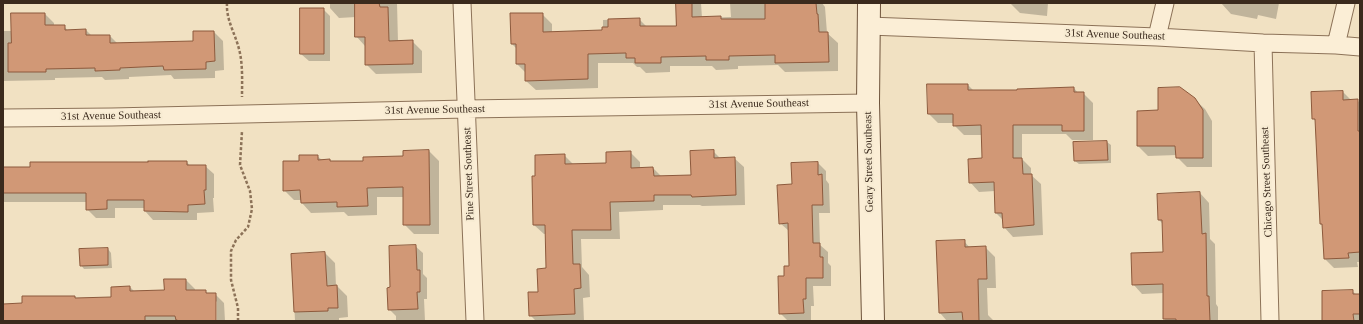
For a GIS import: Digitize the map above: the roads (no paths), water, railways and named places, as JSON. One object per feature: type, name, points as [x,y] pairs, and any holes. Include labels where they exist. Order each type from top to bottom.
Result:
[{"type":"main road","name":"Geary Street Southeast","points":[[869,3],[868,103],[873,321]]},
{"type":"street","name":"Pine Street Southeast","points":[[462,3],[475,321]]},
{"type":"street","points":[[1157,37],[1165,3]]},
{"type":"street","points":[[1336,45],[1346,3]]},
{"type":"street","name":"31st Avenue Southeast","points":[[869,26],[1157,37],[1360,47]]},
{"type":"street","name":"Chicago Street Southeast","points":[[1263,43],[1270,321]]},
{"type":"street","name":"31st Avenue Southeast","points":[[3,118],[868,103]]}]
